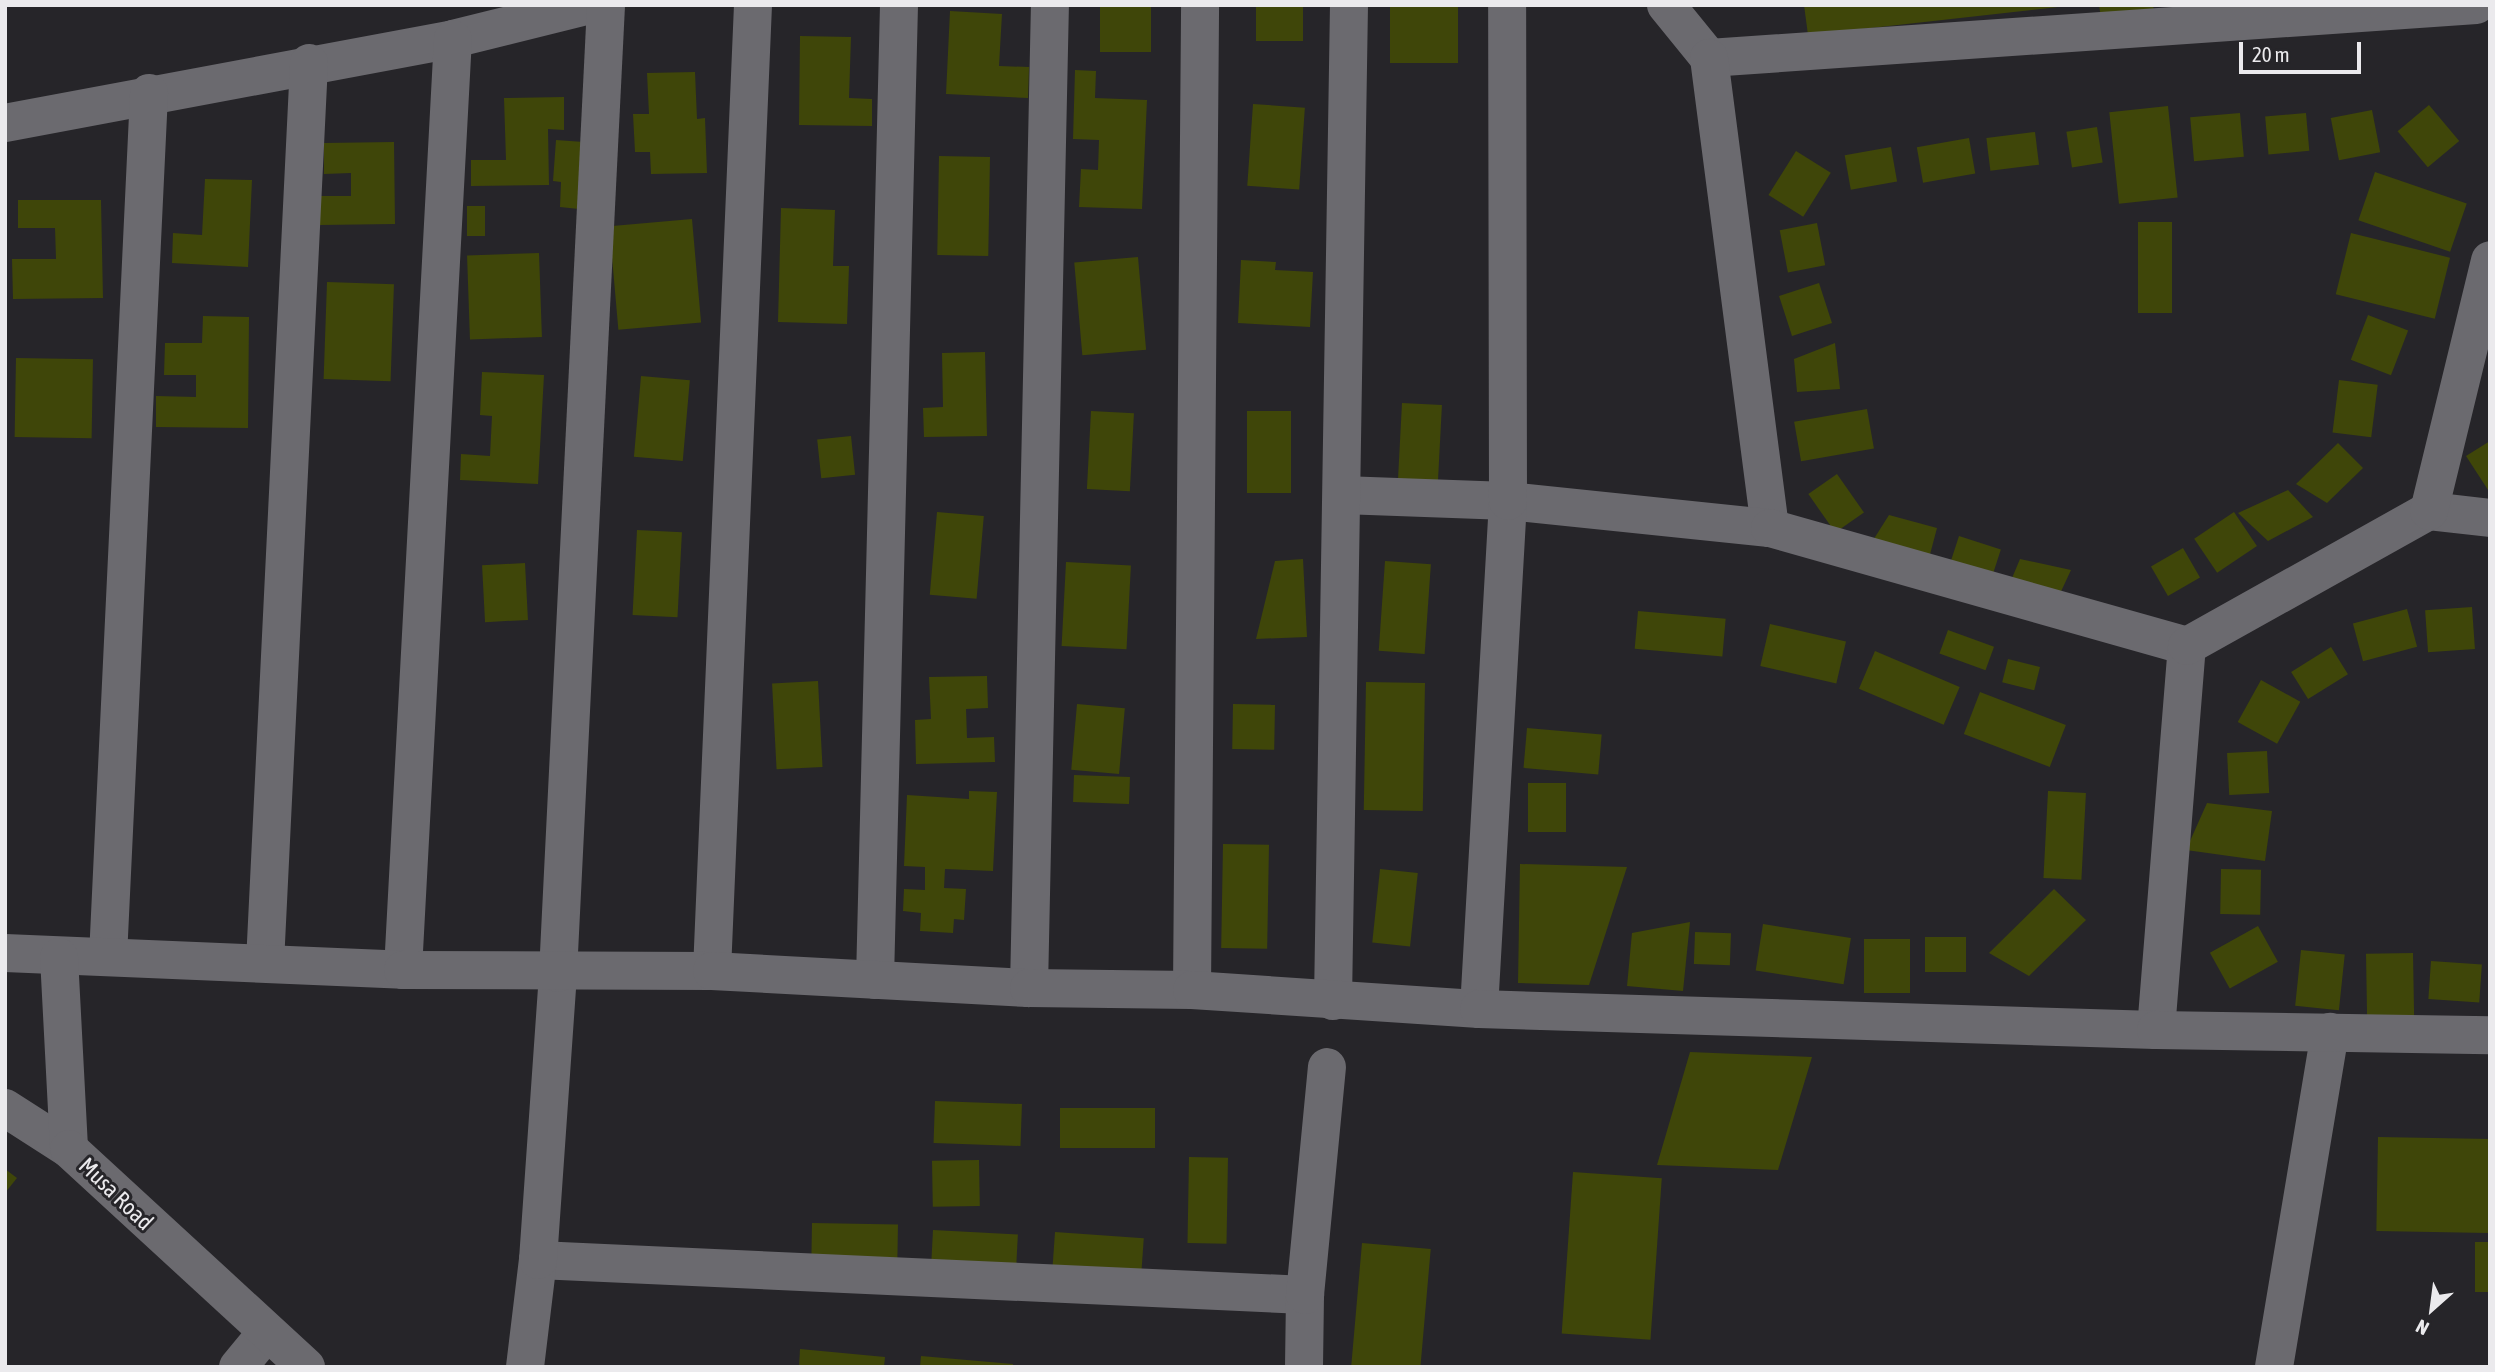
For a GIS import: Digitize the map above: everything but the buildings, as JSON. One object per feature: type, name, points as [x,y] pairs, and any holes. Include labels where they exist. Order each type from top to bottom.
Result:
[{"type":"street","points":[[5,123],[149,93],[453,38],[590,5]]},
{"type":"street","points":[[525,1367],[538,1261],[558,973],[606,5]]},
{"type":"street","points":[[712,971],[753,5]]},
{"type":"street","points":[[874,980],[899,5]]},
{"type":"street","points":[[1029,988],[1049,5]]},
{"type":"street","points":[[1192,990],[1200,5]]},
{"type":"street","points":[[1333,1001],[1349,5]]},
{"type":"street","points":[[1479,1009],[1508,501],[1507,5]]},
{"type":"street","points":[[1666,5],[1709,58],[1770,528]]},
{"type":"street","points":[[1709,58],[2476,5]]},
{"type":"street","points":[[403,970],[453,38]]},
{"type":"street","points":[[265,963],[309,63]]},
{"type":"street","points":[[108,957],[149,93]]},
{"type":"street","points":[[2430,511],[2490,260]]},
{"type":"street","points":[[1342,495],[1508,501],[1770,528],[2187,646],[2430,511],[2490,517]]},
{"type":"street","points":[[2156,1030],[2187,646]]},
{"type":"street","points":[[5,953],[403,970],[558,973],[712,971],[1029,988],[1192,990],[1479,1009],[2156,1030],[2490,1035]]},
{"type":"street","name":"Musa Road","points":[[59,957],[69,1149],[306,1367]]},
{"type":"street","points":[[2274,1367],[2330,1032]]},
{"type":"street","points":[[1304,1367],[1305,1295],[1327,1067]]},
{"type":"street","points":[[5,1108],[69,1149]]},
{"type":"street","points":[[538,1261],[1305,1295]]},
{"type":"street","points":[[238,1367],[267,1332]]}]
